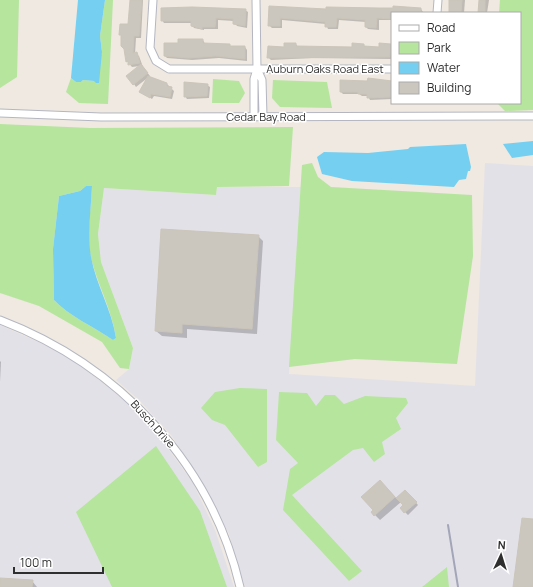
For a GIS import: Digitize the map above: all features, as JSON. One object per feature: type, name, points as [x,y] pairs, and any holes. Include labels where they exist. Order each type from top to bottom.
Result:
[{"type":"street","name":"Auburn Oaks Road East","points":[[152,0],[150,48],[153,57],[161,66],[169,69],[391,69]]},
{"type":"street","points":[[254,116],[254,79],[257,69],[256,0]]},
{"type":"street","points":[[437,12],[438,0]]},
{"type":"street","points":[[257,69],[262,80],[263,116]]},
{"type":"street","name":"Cedar Bay Road","points":[[0,113],[101,117],[533,116]]},
{"type":"street","name":"Busch Drive","points":[[0,320],[43,338],[80,360],[125,394],[156,426],[188,466],[211,508],[226,542],[240,587]]},
{"type":"shaded area","points":[[485,163],[533,166],[533,587],[245,587],[229,534],[200,478],[171,435],[139,400],[116,380],[129,369],[133,348],[101,262],[98,234],[104,188],[216,195],[217,187],[301,187],[289,374],[475,386]]},
{"type":"shaded area","points":[[0,325],[54,349],[80,365],[129,404],[156,432],[193,483],[215,530],[234,587],[0,587]]},
{"type":"green space","points":[[0,0],[19,0],[17,77],[0,88]]},
{"type":"green space","points":[[105,0],[113,0],[108,104],[79,103],[66,92],[71,78],[76,82],[81,82],[83,80],[94,81],[102,52],[100,36]]},
{"type":"green space","points":[[500,0],[533,0],[533,110],[505,111],[498,104],[521,104],[521,12],[499,12]]},
{"type":"green space","points":[[213,79],[239,81],[245,93],[239,103],[212,103]]},
{"type":"green space","points":[[273,80],[327,82],[332,108],[280,107],[272,98]]},
{"type":"green space","points":[[0,124],[90,128],[293,127],[289,186],[217,187],[216,195],[104,188],[98,234],[101,262],[133,348],[129,369],[120,368],[102,342],[39,306],[0,293]],"holes":[[[86,186],[92,187],[89,231],[91,258],[114,328],[116,338],[113,340],[74,316],[54,300],[53,249],[59,196],[80,191]]]},
{"type":"green space","points":[[312,163],[318,177],[331,187],[472,195],[473,256],[457,364],[355,359],[289,367],[302,165]]},
{"type":"green space","points":[[240,388],[267,389],[267,462],[258,467],[225,425],[212,420],[201,408],[215,392]]},
{"type":"green space","points":[[279,392],[307,393],[316,406],[325,395],[335,395],[344,404],[365,396],[406,398],[408,403],[396,418],[401,429],[382,442],[385,454],[374,462],[363,448],[353,450],[292,495],[362,571],[349,581],[283,510],[290,469],[298,463],[276,440]]},
{"type":"green space","points":[[156,446],[200,511],[227,587],[112,587],[76,512]]},
{"type":"green space","points":[[447,567],[449,587],[422,587]]},
{"type":"water","points":[[78,0],[105,0],[100,36],[102,52],[99,83],[83,80],[81,82],[76,82],[71,78]]},
{"type":"water","points":[[533,141],[533,155],[512,158],[503,144]]},
{"type":"water","points":[[466,144],[471,167],[470,171],[468,171],[466,179],[459,180],[454,187],[352,181],[322,174],[317,157],[324,152],[368,153],[408,149],[410,147]]},
{"type":"water","points":[[86,186],[92,186],[89,231],[91,257],[96,278],[108,307],[114,328],[116,338],[113,340],[74,316],[54,300],[53,249],[59,196],[80,191]]},
{"type":"building","points":[[130,0],[142,0],[139,36],[134,36],[133,53],[137,52],[140,63],[128,65],[128,61],[126,62],[124,49],[121,46],[121,35],[119,35],[120,24],[128,24]]},
{"type":"building","points":[[449,0],[462,0],[461,12],[449,12]]},
{"type":"building","points":[[479,0],[485,0],[485,12],[478,12]]},
{"type":"building","points":[[269,6],[326,9],[326,7],[393,8],[393,6],[421,8],[421,12],[391,12],[390,19],[377,18],[376,28],[365,27],[365,20],[337,18],[336,27],[325,27],[325,22],[280,18],[280,26],[268,26]]},
{"type":"building","points":[[192,7],[246,9],[245,26],[233,24],[233,19],[216,18],[215,27],[202,27],[202,29],[191,26],[191,21],[161,21],[161,8]]},
{"type":"building","points":[[178,39],[203,39],[203,43],[245,46],[245,59],[216,56],[189,58],[164,56],[164,43],[178,43]]},
{"type":"building","points":[[284,43],[296,43],[296,46],[352,47],[352,43],[364,44],[364,46],[379,47],[379,43],[391,44],[390,57],[267,58],[268,46],[284,47]]},
{"type":"building","points":[[141,64],[148,73],[133,85],[126,76]]},
{"type":"building","points":[[148,76],[167,83],[167,86],[172,87],[170,97],[151,94],[150,98],[139,92]]},
{"type":"building","points":[[368,78],[391,81],[391,97],[367,98],[367,94],[358,94],[358,92],[340,92],[340,80],[367,81]]},
{"type":"building","points":[[184,82],[208,84],[207,96],[184,97]]},
{"type":"building","points":[[161,229],[259,235],[252,329],[182,324],[182,333],[155,331]]},
{"type":"building","points":[[380,480],[395,497],[374,516],[371,512],[373,510],[361,497]]},
{"type":"building","points":[[405,490],[417,502],[404,513],[400,508],[403,505],[396,498]]},
{"type":"building","points":[[522,518],[533,519],[533,587],[513,587]]},
{"type":"building","points":[[0,578],[33,580],[32,587],[0,587]]},
{"type":"railway","points":[[448,525],[458,587]]}]
